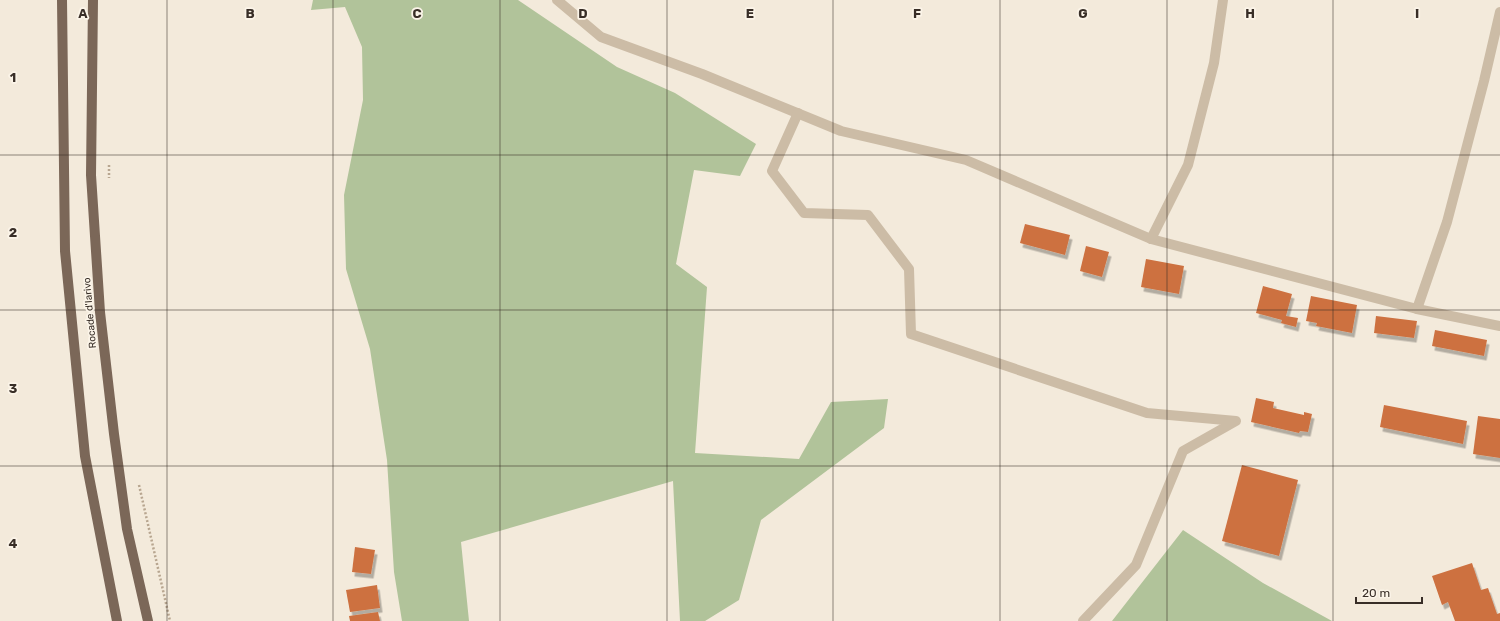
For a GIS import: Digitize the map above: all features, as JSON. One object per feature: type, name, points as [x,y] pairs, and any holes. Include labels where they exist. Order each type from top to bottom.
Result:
[{"type":"main road","name":"Rocade d'Iarivo","points":[[62,0],[65,251],[85,456],[117,621]]},
{"type":"main road","name":"Rocade d'Iarivo","points":[[93,0],[91,176],[100,312],[126,528],[148,621]]},
{"type":"street","points":[[557,0],[601,38],[702,74],[841,131],[966,160],[1152,238],[1417,309],[1500,326]]},
{"type":"street","points":[[1152,238],[1188,165],[1214,63],[1223,0]]},
{"type":"street","points":[[1417,309],[1447,222],[1484,81],[1500,12]]},
{"type":"street","points":[[798,113],[772,171],[804,213],[868,215],[909,269],[911,334],[1147,413],[1236,421],[1183,451],[1136,564],[1083,621]]},
{"type":"path","points":[[109,162],[110,185]]},
{"type":"path","points":[[138,482],[170,621]]},
{"type":"green space","points":[[313,0],[518,0],[617,67],[675,93],[756,144],[740,176],[694,170],[676,264],[707,287],[695,453],[799,459],[831,402],[888,399],[884,428],[761,520],[739,600],[705,621],[680,621],[673,481],[461,542],[469,621],[402,621],[394,572],[387,460],[370,349],[346,269],[344,195],[363,100],[362,47],[345,7],[311,10]]},
{"type":"green space","points":[[1183,530],[1263,583],[1332,621],[1112,621]]},
{"type":"building","points":[[1025,224],[1070,235],[1065,255],[1020,243]]},
{"type":"building","points":[[1086,246],[1109,252],[1102,277],[1080,271]]},
{"type":"building","points":[[1146,259],[1184,266],[1179,294],[1141,287]]},
{"type":"building","points":[[1263,286],[1292,294],[1286,316],[1298,318],[1296,327],[1281,323],[1282,320],[1256,313]]},
{"type":"building","points":[[1311,296],[1357,305],[1352,333],[1316,326],[1317,323],[1306,321]]},
{"type":"building","points":[[1376,316],[1417,321],[1414,338],[1374,333]]},
{"type":"building","points":[[1435,330],[1487,340],[1484,356],[1432,346]]},
{"type":"building","points":[[1256,398],[1274,402],[1273,408],[1304,415],[1304,412],[1312,414],[1308,432],[1300,431],[1299,433],[1251,422]]},
{"type":"building","points":[[1384,405],[1467,421],[1463,444],[1380,427]]},
{"type":"building","points":[[1478,416],[1500,419],[1500,458],[1473,454]]},
{"type":"building","points":[[1242,465],[1298,480],[1279,556],[1222,541]]},
{"type":"building","points":[[355,547],[375,550],[371,574],[352,572]]},
{"type":"building","points":[[1472,563],[1481,590],[1488,588],[1497,614],[1500,613],[1500,621],[1455,621],[1448,602],[1442,605],[1432,576]]},
{"type":"building","points":[[377,585],[380,608],[350,612],[346,590]]},
{"type":"building","points":[[378,612],[380,621],[350,621],[349,616]]}]
